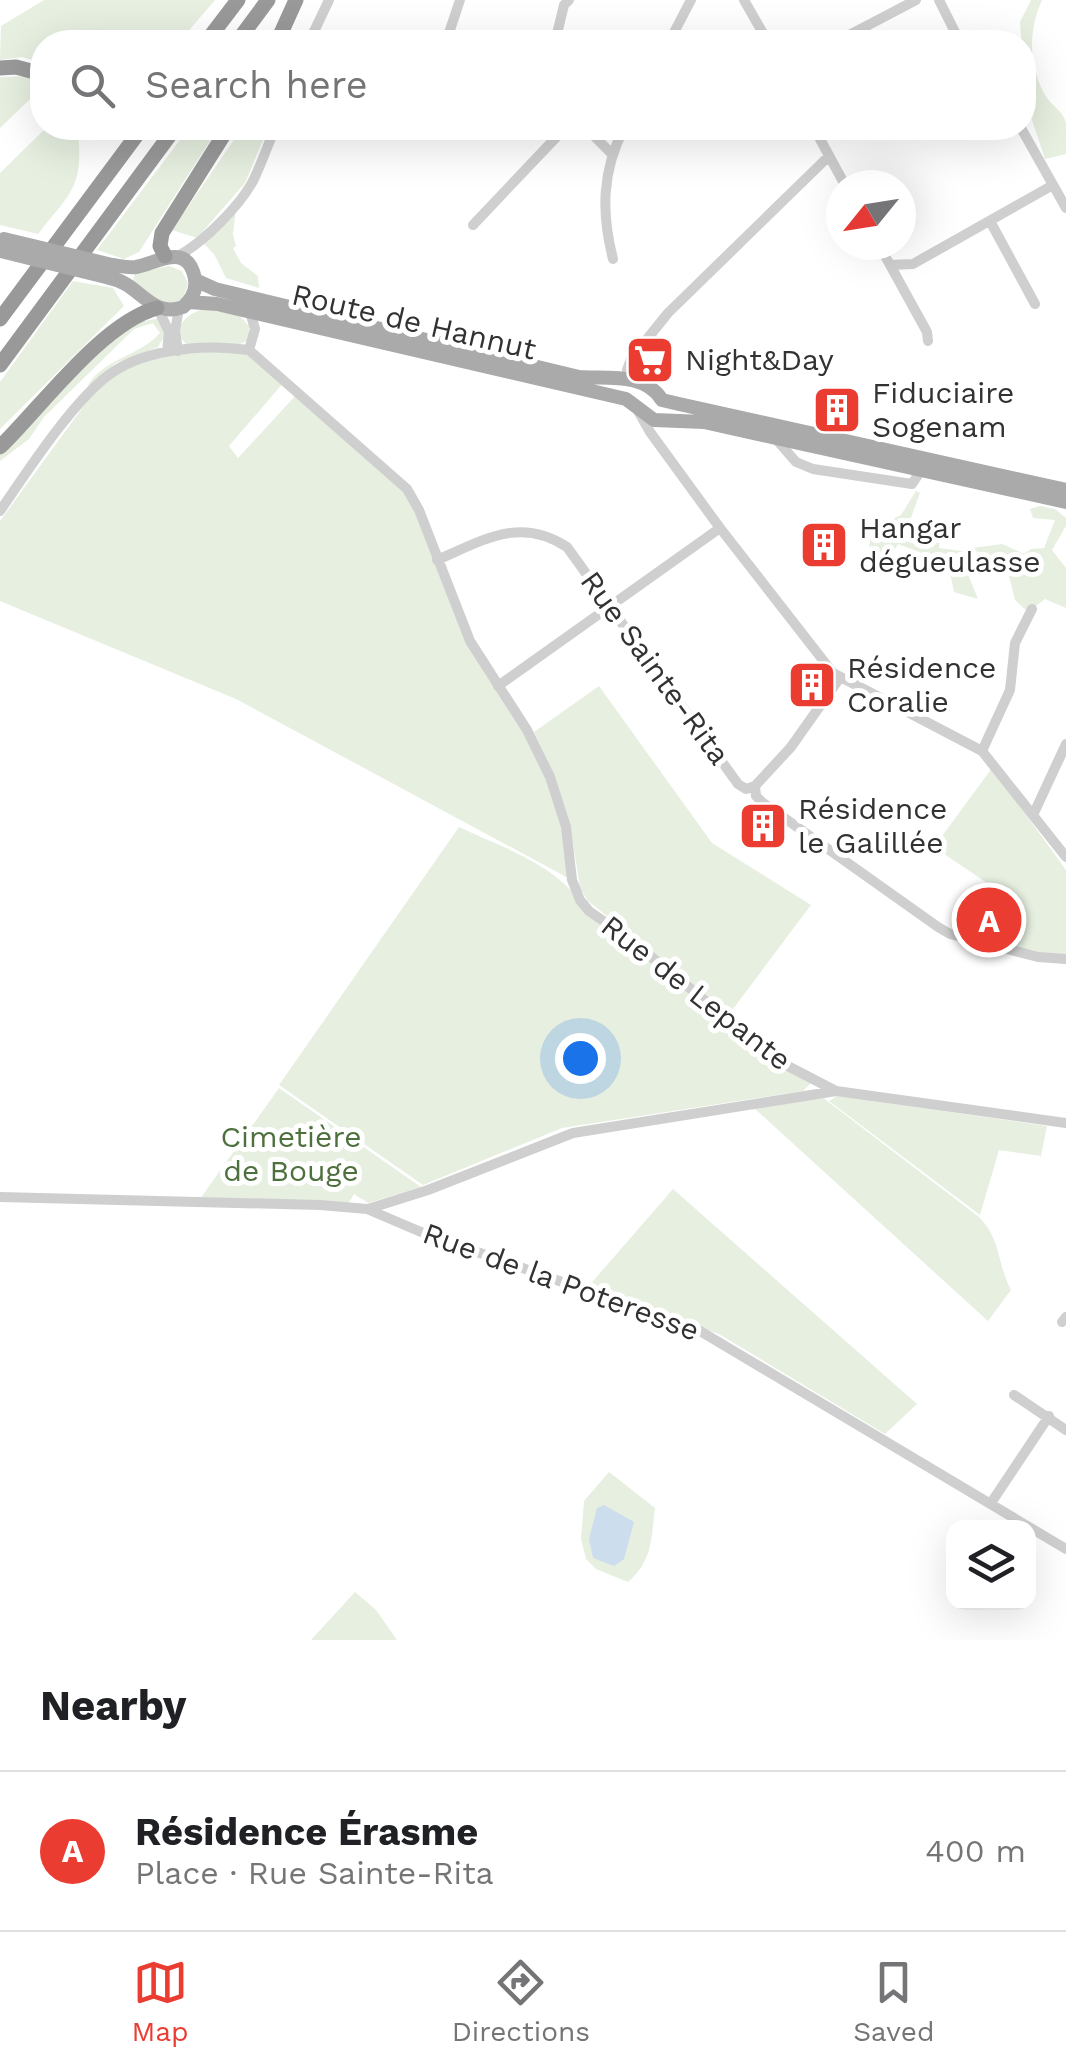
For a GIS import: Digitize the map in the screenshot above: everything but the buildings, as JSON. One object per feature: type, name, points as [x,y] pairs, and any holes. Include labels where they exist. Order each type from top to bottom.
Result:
[{"type":"highway","points":[[215,30],[238,0]]},
{"type":"highway","points":[[246,30],[268,0]]},
{"type":"highway","points":[[282,30],[296,0]]},
{"type":"highway","points":[[209,30],[222,21]]},
{"type":"highway","points":[[0,68],[30,71]]},
{"type":"highway","points":[[0,319],[133,140]]},
{"type":"highway","points":[[0,365],[166,140]]},
{"type":"highway","points":[[170,256],[160,246],[162,234],[221,140]]},
{"type":"highway","points":[[0,447],[79,363],[111,336],[140,318],[166,313]]},
{"type":"main road","points":[[1,245],[111,271],[166,313],[206,303]]},
{"type":"main road","points":[[111,271],[170,256]]},
{"type":"main road","name":"Route de Hannut","points":[[170,256],[215,289],[579,376],[618,377],[632,382]]},
{"type":"main road","points":[[189,302],[192,274]]},
{"type":"main road","name":"Route de Hannut","points":[[166,313],[189,302],[250,312],[645,413],[704,422],[1066,502]]},
{"type":"main road","points":[[632,382],[658,393],[663,400],[668,411],[645,413],[622,392],[632,382]]},
{"type":"main road","points":[[663,400],[1066,490]]},
{"type":"street","points":[[315,30],[329,0]]},
{"type":"street","points":[[450,30],[460,0]]},
{"type":"street","points":[[558,30],[569,0]]},
{"type":"street","points":[[744,0],[761,30]]},
{"type":"street","points":[[859,30],[916,0]]},
{"type":"street","points":[[939,0],[954,30]]},
{"type":"street","points":[[674,30],[687,1]]},
{"type":"street","points":[[170,256],[199,243],[252,183],[270,140]]},
{"type":"street","points":[[473,226],[554,140]]},
{"type":"street","points":[[598,140],[611,154]]},
{"type":"street","points":[[612,259],[604,202],[611,154],[618,140]]},
{"type":"street","points":[[821,140],[838,170]]},
{"type":"street","points":[[1028,140],[1066,208]]},
{"type":"street","points":[[632,382],[627,370],[631,359],[668,313],[830,156]]},
{"type":"street","points":[[890,264],[913,264],[1053,185]]},
{"type":"street","points":[[990,221],[1035,304]]},
{"type":"street","points":[[192,274],[199,243]]},
{"type":"street","points":[[888,260],[927,332],[928,341]]},
{"type":"street","points":[[0,511],[81,402],[104,378],[125,365],[173,352],[230,347],[249,350],[255,329],[250,312]]},
{"type":"street","points":[[166,313],[173,352]]},
{"type":"street","name":"Rue de Lepante","points":[[249,350],[407,489],[470,641],[527,730],[550,776],[566,827],[574,889],[589,911],[784,1064],[836,1091]]},
{"type":"street","points":[[645,413],[663,448],[822,662],[839,679],[982,750],[1066,857]]},
{"type":"street","name":"Route de Hannut","points":[[774,438],[796,462],[813,470],[912,484],[920,472]]},
{"type":"street","points":[[498,686],[720,528]]},
{"type":"street","name":"Rue Sainte-Rita","points":[[438,560],[514,530],[531,532],[567,548],[738,784],[746,789],[755,786],[756,796],[762,802],[950,934],[1038,958],[1066,959]]},
{"type":"street","points":[[982,750],[1010,690],[1015,642],[1032,608]]},
{"type":"street","points":[[755,786],[790,747],[839,679]]},
{"type":"street","points":[[1034,813],[1066,744]]},
{"type":"street","points":[[366,1210],[428,1190],[573,1132],[836,1091],[1066,1123]]},
{"type":"street","name":"Rue de la Poteresse","points":[[0,1196],[320,1205],[366,1210],[700,1331],[1065,1546]]},
{"type":"street","points":[[1014,1395],[1066,1430]]},
{"type":"street","points":[[990,1503],[1049,1416]]},
{"type":"green space","points":[[44,0],[215,0],[189,30],[30,30],[30,59],[0,60],[1,26]]},
{"type":"green space","points":[[1031,0],[1042,0],[1033,30],[1021,30],[1020,22]]},
{"type":"green space","points":[[1036,74],[1047,98],[1066,123],[1066,154],[1045,159],[1036,132]]},
{"type":"green space","points":[[0,77],[30,77],[30,101],[0,128]]},
{"type":"green space","points":[[34,140],[78,140],[79,163],[73,186],[38,234],[0,225],[0,173]]},
{"type":"green space","points":[[180,140],[210,140],[139,252],[124,259],[97,250]]},
{"type":"green space","points":[[234,140],[263,140],[245,183],[197,238],[172,230]]},
{"type":"green space","points":[[236,209],[233,248],[241,263],[258,276],[259,288],[226,278],[204,244]]},
{"type":"green space","points":[[169,266],[182,271],[188,284],[178,301],[164,302],[133,281],[135,273]]},
{"type":"green space","points":[[73,281],[113,288],[124,306],[0,429],[0,382]]},
{"type":"green space","points":[[203,309],[239,315],[249,326],[249,340],[240,344],[188,346],[178,335],[181,325],[189,315]]},
{"type":"green space","points":[[159,318],[166,334],[158,347],[116,363],[87,387],[102,370],[160,333],[153,323],[134,329],[44,417],[29,439],[0,461],[0,454],[85,365],[133,324]]},
{"type":"green space","points":[[248,352],[284,382],[229,446],[238,458],[297,394],[411,499],[468,643],[522,729],[543,771],[565,840],[570,879],[236,699],[0,601],[0,521],[88,400],[109,379],[137,363],[167,355]]},
{"type":"green space","points":[[916,491],[920,493],[908,526],[909,538],[930,545],[937,526],[941,528],[939,548],[961,551],[973,559],[969,577],[978,599],[954,592],[948,563],[898,544],[890,558],[868,552],[872,531],[881,532],[901,515]]},
{"type":"green space","points":[[1030,509],[1055,509],[1066,518],[1066,526],[1052,550],[1066,568],[1066,608],[1045,599],[1028,612],[1015,600],[1009,576],[1026,565],[991,561],[972,548],[1002,544],[1024,554],[1044,548],[1055,520],[1033,518]]},
{"type":"green space","points":[[599,686],[712,843],[811,905],[730,1013],[588,901],[580,888],[571,830],[555,779],[534,732]]},
{"type":"green space","points":[[992,768],[1066,870],[1066,955],[1039,953],[973,935],[987,883],[934,847]]},
{"type":"green space","points":[[459,827],[544,869],[573,892],[583,907],[811,1083],[803,1091],[562,1128],[423,1185],[279,1085]]},
{"type":"green space","name":"Cimetière de Bouge","points":[[279,1088],[421,1187],[368,1203],[354,1194],[348,1204],[200,1199]]},
{"type":"green space","points":[[837,1096],[1047,1126],[1041,1156],[999,1150],[980,1215],[829,1101]]},
{"type":"green space","points":[[822,1097],[986,1225],[1011,1290],[988,1321],[754,1108]]},
{"type":"green space","points":[[673,1189],[917,1404],[885,1434],[719,1334],[587,1288]]},
{"type":"green space","points":[[609,1472],[655,1508],[646,1557],[628,1582],[596,1569],[586,1559],[581,1539],[584,1501]]},
{"type":"green space","points":[[355,1592],[376,1610],[397,1640],[311,1640]]},
{"type":"water","points":[[604,1505],[634,1522],[624,1559],[614,1566],[593,1558],[589,1539],[597,1508]]},
{"type":"place","name":"Night&Day","points":[[650,360]]},
{"type":"place","name":"Fiduciaire Sogenam","points":[[837,410]]},
{"type":"place","name":"Hangar dégueulasse","points":[[824,545]]},
{"type":"place","name":"Résidence Coralie","points":[[812,685]]},
{"type":"place","name":"Résidence le Galillée","points":[[763,826]]},
{"type":"place","name":"Résidence Érasme","points":[[989,920]]}]
